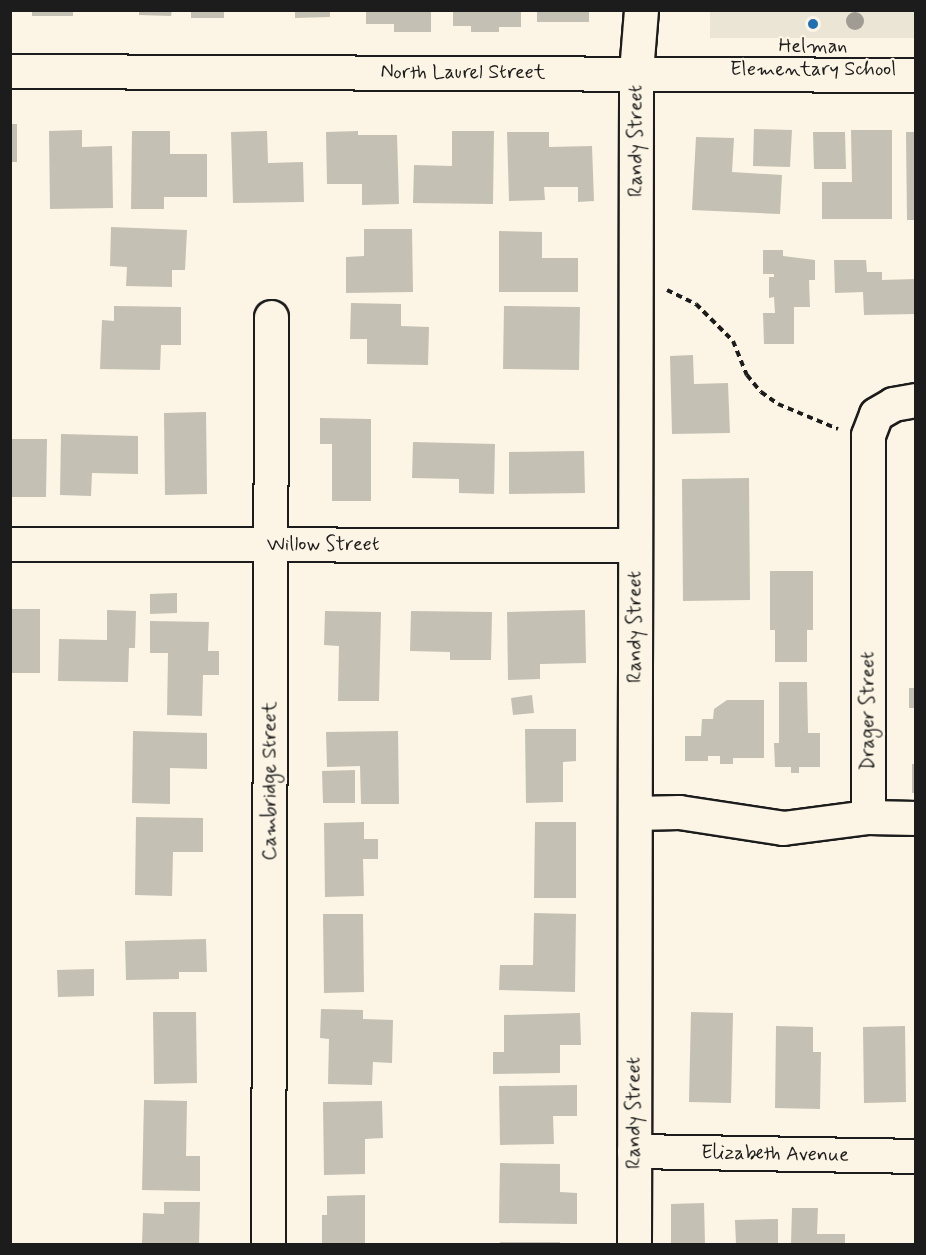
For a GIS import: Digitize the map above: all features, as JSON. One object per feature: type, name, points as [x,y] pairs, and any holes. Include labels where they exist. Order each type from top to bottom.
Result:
[{"type":"street","name":"Randy Street","points":[[634,1245],[636,72],[641,10]]},
{"type":"street","name":"North Laurel Street","points":[[10,71],[915,75]]},
{"type":"street","name":"Cambridge Street","points":[[268,1245],[271,317]]},
{"type":"street","points":[[868,435],[876,414],[893,404],[915,400]]},
{"type":"street","name":"Drager Street","points":[[868,435],[868,817]]},
{"type":"street","name":"Willow Street","points":[[10,544],[635,545]]},
{"type":"street","points":[[635,813],[679,812],[783,828],[868,817],[915,818]]},
{"type":"street","name":"Elizabeth Avenue","points":[[634,1151],[915,1156]]},
{"type":"path","points":[[636,287],[664,289],[696,304],[733,341],[754,384],[778,404],[831,427],[868,435]]},
{"type":"shaded area","name":"Helman Elementary School","points":[[710,11],[915,11],[915,38],[710,38]]},
{"type":"building","points":[[32,10],[73,10],[73,16],[32,16]]},
{"type":"building","points":[[139,10],[172,10],[171,16],[139,15]]},
{"type":"building","points":[[191,10],[224,10],[224,18],[191,18]]},
{"type":"building","points":[[295,10],[330,10],[330,17],[295,18]]},
{"type":"building","points":[[366,10],[431,10],[431,32],[394,32],[394,24],[366,24]]},
{"type":"building","points":[[453,10],[521,10],[521,27],[499,27],[499,32],[471,32],[471,26],[453,26]]},
{"type":"building","points":[[537,10],[589,10],[589,22],[537,22]]},
{"type":"building","points":[[10,124],[17,124],[17,162],[10,162]]},
{"type":"building","points":[[754,129],[792,130],[790,167],[753,166]]},
{"type":"building","points":[[82,130],[82,147],[112,146],[113,208],[50,209],[49,131]]},
{"type":"building","points":[[851,130],[892,130],[892,219],[822,219],[822,182],[852,182]]},
{"type":"building","points":[[132,131],[170,131],[170,154],[207,154],[207,197],[164,197],[164,209],[131,209]]},
{"type":"building","points":[[267,131],[268,163],[303,162],[304,202],[233,203],[231,132]]},
{"type":"building","points":[[358,131],[358,135],[397,135],[399,204],[362,205],[362,184],[327,184],[326,132]]},
{"type":"building","points":[[452,131],[494,131],[493,204],[413,203],[414,165],[452,166]]},
{"type":"building","points":[[507,132],[549,132],[549,147],[592,146],[594,201],[578,202],[578,187],[544,187],[545,200],[509,201]]},
{"type":"building","points":[[813,132],[845,132],[846,169],[814,169]]},
{"type":"building","points":[[906,132],[916,132],[916,220],[907,220]]},
{"type":"building","points":[[696,137],[734,138],[732,172],[782,175],[780,214],[692,210]]},
{"type":"building","points":[[111,227],[187,230],[185,270],[172,270],[172,287],[126,286],[127,267],[110,266]]},
{"type":"building","points":[[364,229],[412,229],[413,292],[346,293],[346,257],[364,256]]},
{"type":"building","points":[[499,231],[542,232],[542,258],[578,258],[578,292],[499,292]]},
{"type":"building","points":[[763,250],[783,250],[783,256],[815,260],[815,280],[809,280],[810,307],[794,307],[794,344],[764,344],[763,313],[775,313],[774,297],[769,298],[769,277],[774,277],[774,274],[763,274]]},
{"type":"building","points":[[834,260],[866,260],[867,272],[882,272],[882,280],[916,279],[916,314],[864,315],[863,292],[835,293]]},
{"type":"building","points":[[351,303],[401,304],[401,326],[429,327],[428,365],[367,364],[367,339],[350,339]]},
{"type":"building","points":[[114,306],[181,307],[181,345],[161,345],[160,370],[100,369],[102,320],[114,321]]},
{"type":"building","points":[[504,306],[580,307],[579,370],[503,369]]},
{"type":"building","points":[[693,355],[694,384],[728,383],[730,433],[672,434],[670,356]]},
{"type":"building","points":[[206,412],[207,494],[165,495],[164,413]]},
{"type":"building","points":[[320,418],[371,419],[371,501],[332,501],[332,444],[320,444]]},
{"type":"building","points":[[61,434],[138,436],[138,474],[92,473],[91,496],[60,495]]},
{"type":"building","points":[[10,439],[47,439],[46,497],[11,497]]},
{"type":"building","points":[[413,442],[495,444],[494,494],[459,493],[459,479],[412,478]]},
{"type":"building","points":[[584,451],[585,493],[509,494],[509,452]]},
{"type":"building","points":[[749,478],[750,600],[683,601],[682,479]]},
{"type":"building","points":[[770,571],[813,571],[813,630],[807,630],[807,662],[775,662],[775,630],[770,630]]},
{"type":"building","points":[[177,593],[177,613],[150,614],[150,594]]},
{"type":"building","points":[[10,609],[40,609],[40,673],[10,673]]},
{"type":"building","points":[[107,610],[136,611],[135,648],[129,648],[128,682],[58,681],[59,639],[107,640]]},
{"type":"building","points":[[585,610],[586,663],[540,664],[540,679],[508,680],[507,612]]},
{"type":"building","points":[[325,611],[381,612],[379,701],[338,701],[339,646],[324,645]]},
{"type":"building","points":[[411,611],[492,612],[491,660],[450,660],[450,652],[410,651]]},
{"type":"building","points":[[150,621],[209,622],[208,651],[219,651],[219,675],[203,675],[202,716],[167,715],[168,653],[150,653]]},
{"type":"building","points":[[779,682],[807,682],[808,733],[820,733],[820,767],[799,767],[799,773],[791,773],[791,767],[775,767],[774,743],[779,743]]},
{"type":"building","points":[[909,688],[916,688],[916,708],[909,708]]},
{"type":"building","points":[[532,695],[534,713],[513,715],[511,698]]},
{"type":"building","points":[[727,700],[764,700],[764,758],[733,758],[733,764],[720,764],[720,756],[708,756],[708,761],[685,761],[685,736],[701,736],[702,719],[713,719],[714,709]]},
{"type":"building","points":[[525,729],[576,729],[576,761],[563,762],[563,802],[526,803]]},
{"type":"building","points":[[133,731],[207,733],[207,769],[170,768],[170,804],[132,803]]},
{"type":"building","points":[[398,731],[399,804],[361,804],[360,766],[327,767],[326,732]]},
{"type":"building","points":[[912,764],[916,764],[916,793],[912,793]]},
{"type":"building","points":[[355,770],[355,803],[323,803],[322,771]]},
{"type":"building","points":[[136,817],[203,818],[203,852],[173,852],[172,896],[135,895]]},
{"type":"building","points":[[364,822],[364,839],[378,839],[378,859],[363,859],[364,896],[325,897],[324,823]]},
{"type":"building","points":[[535,822],[576,822],[576,898],[534,898]]},
{"type":"building","points":[[534,913],[576,914],[575,992],[499,990],[500,965],[533,965]]},
{"type":"building","points":[[323,914],[363,914],[364,992],[324,993]]},
{"type":"building","points":[[206,939],[207,972],[179,972],[179,979],[126,980],[125,941]]},
{"type":"building","points":[[94,969],[94,996],[58,997],[57,970]]},
{"type":"building","points":[[321,1009],[363,1010],[363,1019],[393,1020],[392,1063],[373,1062],[372,1085],[328,1084],[329,1039],[320,1038]]},
{"type":"building","points":[[153,1012],[196,1012],[197,1083],[154,1084]]},
{"type":"building","points":[[691,1012],[733,1013],[731,1103],[689,1102]]},
{"type":"building","points":[[580,1013],[581,1045],[560,1045],[560,1073],[493,1074],[493,1052],[504,1052],[504,1015]]},
{"type":"building","points":[[776,1026],[813,1027],[813,1052],[821,1052],[820,1109],[775,1108]]},
{"type":"building","points":[[905,1026],[906,1102],[864,1103],[863,1027]]},
{"type":"building","points":[[577,1085],[577,1116],[553,1116],[554,1144],[500,1145],[499,1086]]},
{"type":"building","points":[[144,1100],[187,1101],[186,1156],[200,1156],[200,1191],[142,1190]]},
{"type":"building","points":[[382,1101],[383,1138],[365,1139],[365,1174],[324,1175],[323,1102]]},
{"type":"building","points":[[500,1163],[560,1164],[560,1192],[577,1193],[577,1224],[499,1223]]},
{"type":"building","points":[[365,1195],[365,1244],[322,1244],[322,1215],[327,1215],[327,1196]]},
{"type":"building","points":[[164,1202],[200,1202],[199,1244],[142,1244],[143,1213],[164,1214]]},
{"type":"building","points":[[704,1203],[705,1244],[671,1244],[671,1204]]},
{"type":"building","points":[[792,1208],[818,1208],[817,1234],[845,1234],[845,1244],[791,1244]]},
{"type":"building","points":[[778,1219],[778,1244],[736,1244],[735,1220]]},
{"type":"building","points":[[500,1242],[560,1242],[560,1244],[500,1244]]},
{"type":"place","name":"Helman Elementary School","points":[[813,24]]}]
